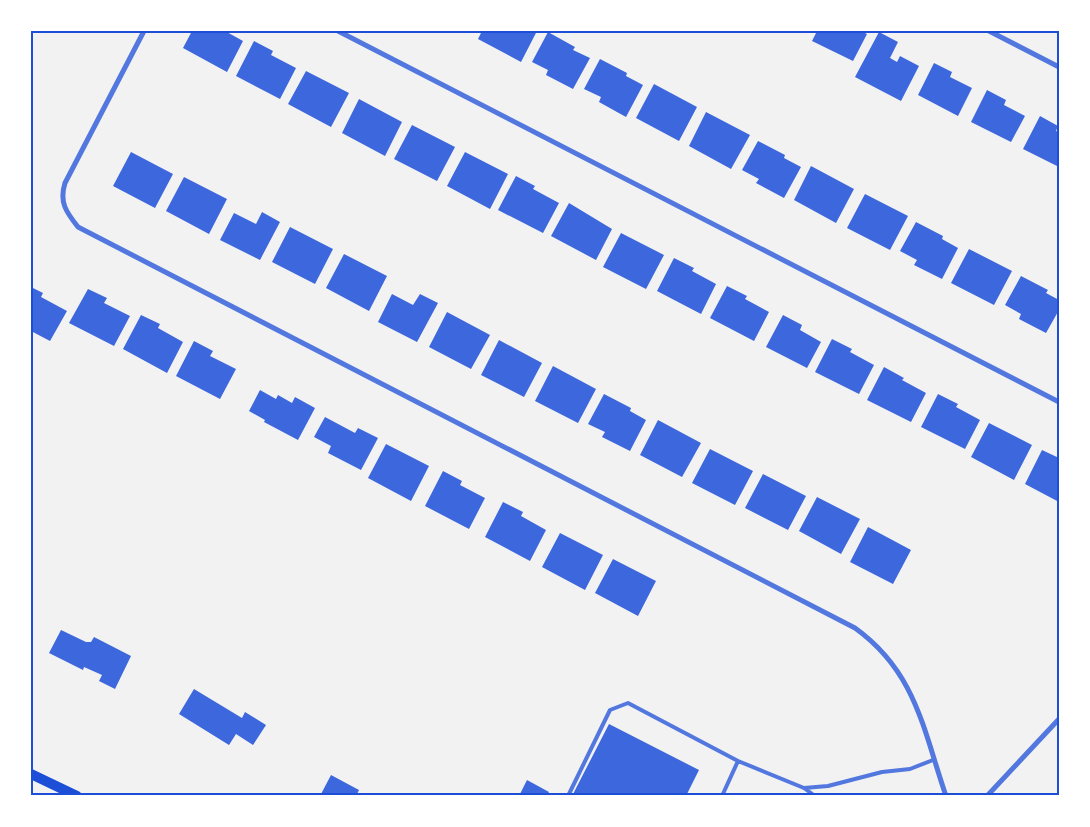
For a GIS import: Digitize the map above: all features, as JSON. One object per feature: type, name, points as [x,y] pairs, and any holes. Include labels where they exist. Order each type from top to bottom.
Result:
[{"type":"main road","points":[[31,774],[76,796]]},
{"type":"street","points":[[144,31],[65,183],[61,195],[67,213],[78,227],[855,628],[884,652],[906,683],[916,705],[946,796]]},
{"type":"street","points":[[338,31],[1059,402]]},
{"type":"street","points":[[989,31],[1059,67]]},
{"type":"street","points":[[987,796],[1059,719]]},
{"type":"lane","points":[[568,796],[610,710],[628,703],[738,761],[804,788],[815,796]]},
{"type":"lane","points":[[804,788],[828,786],[882,772],[910,769],[933,760]]},
{"type":"lane","points":[[722,796],[738,761]]},
{"type":"building","points":[[192,31],[225,31],[243,41],[227,72],[183,48]]},
{"type":"building","points":[[482,31],[537,31],[521,62],[478,39]]},
{"type":"building","points":[[817,31],[861,31],[867,34],[853,61],[812,41]]},
{"type":"building","points":[[548,32],[575,47],[573,50],[590,58],[573,89],[546,75],[548,70],[532,62]]},
{"type":"building","points":[[879,32],[898,42],[890,58],[897,62],[900,56],[919,66],[901,101],[855,77]]},
{"type":"building","points":[[254,41],[273,51],[271,55],[296,68],[280,99],[236,76]]},
{"type":"building","points":[[600,59],[627,73],[626,76],[643,85],[626,117],[599,102],[601,97],[584,89]]},
{"type":"building","points":[[934,63],[952,72],[950,77],[972,88],[958,116],[918,95]]},
{"type":"building","points":[[306,71],[349,93],[331,127],[288,104]]},
{"type":"building","points":[[654,84],[697,107],[679,141],[636,118]]},
{"type":"building","points":[[987,90],[1006,100],[1004,105],[1025,116],[1011,142],[971,122]]},
{"type":"building","points":[[359,99],[402,122],[385,156],[342,133]]},
{"type":"building","points":[[706,112],[750,135],[731,169],[689,146]]},
{"type":"building","points":[[1040,116],[1058,126],[1056,131],[1059,132],[1059,167],[1023,149]]},
{"type":"building","points":[[412,125],[455,147],[437,181],[394,159]]},
{"type":"building","points":[[758,141],[785,155],[784,158],[801,167],[784,198],[756,183],[759,179],[742,170]]},
{"type":"building","points":[[131,152],[173,174],[155,208],[113,186]]},
{"type":"building","points":[[465,152],[508,174],[490,209],[447,186]]},
{"type":"building","points":[[811,166],[854,189],[836,223],[794,200]]},
{"type":"building","points":[[516,176],[535,186],[533,189],[559,203],[543,233],[498,210]]},
{"type":"building","points":[[184,177],[227,199],[209,234],[166,211]]},
{"type":"building","points":[[865,194],[908,216],[890,250],[847,228]]},
{"type":"building","points":[[569,203],[612,229],[596,260],[551,236]]},
{"type":"building","points":[[262,212],[280,222],[260,260],[220,240],[234,213],[256,224]]},
{"type":"building","points":[[916,222],[943,236],[942,239],[958,248],[942,279],[914,265],[917,260],[900,251]]},
{"type":"building","points":[[290,227],[333,249],[315,284],[272,262]]},
{"type":"building","points":[[621,233],[664,255],[646,289],[603,267]]},
{"type":"building","points":[[969,249],[1012,271],[994,305],[951,283]]},
{"type":"building","points":[[344,254],[387,276],[369,311],[326,288]]},
{"type":"building","points":[[674,258],[694,268],[692,271],[716,284],[701,314],[657,291]]},
{"type":"building","points":[[1021,276],[1048,290],[1046,293],[1059,300],[1059,310],[1046,333],[1019,319],[1021,314],[1005,305]]},
{"type":"building","points":[[727,286],[747,296],[745,299],[769,312],[754,341],[710,318]]},
{"type":"building","points":[[31,287],[43,293],[41,297],[67,311],[50,341],[31,331]]},
{"type":"building","points":[[88,289],[107,298],[104,303],[130,316],[114,346],[69,323]]},
{"type":"building","points":[[392,294],[413,305],[420,294],[438,303],[417,342],[378,322]]},
{"type":"building","points":[[447,312],[490,335],[471,369],[429,347]]},
{"type":"building","points":[[141,315],[160,324],[158,328],[183,342],[167,373],[123,349]]},
{"type":"building","points":[[783,315],[802,325],[800,330],[821,342],[807,368],[766,347]]},
{"type":"building","points":[[832,339],[852,349],[850,352],[874,365],[859,394],[815,372]]},
{"type":"building","points":[[499,340],[542,363],[524,397],[481,375]]},
{"type":"building","points":[[194,341],[213,351],[210,356],[236,369],[220,399],[176,376]]},
{"type":"building","points":[[553,366],[596,389],[578,423],[535,401]]},
{"type":"building","points":[[884,367],[904,378],[902,380],[926,393],[911,422],[867,400]]},
{"type":"building","points":[[260,390],[276,399],[278,395],[292,403],[295,397],[315,408],[298,440],[264,422],[265,420],[249,411]]},
{"type":"building","points":[[604,394],[631,408],[630,411],[646,420],[630,451],[602,437],[605,432],[588,424]]},
{"type":"building","points":[[938,394],[958,404],[956,407],[980,420],[965,449],[921,427]]},
{"type":"building","points":[[325,417],[355,433],[358,428],[378,438],[361,470],[328,453],[331,446],[314,437]]},
{"type":"building","points":[[658,420],[701,443],[682,477],[640,455]]},
{"type":"building","points":[[989,423],[1032,445],[1014,480],[971,457]]},
{"type":"building","points":[[386,444],[429,466],[411,501],[368,478]]},
{"type":"building","points":[[710,449],[753,471],[735,505],[692,483]]},
{"type":"building","points":[[1042,450],[1059,458],[1059,502],[1025,484]]},
{"type":"building","points":[[443,471],[462,481],[460,485],[485,498],[469,529],[425,506]]},
{"type":"building","points":[[763,474],[806,496],[788,530],[745,508]]},
{"type":"building","points":[[817,497],[860,519],[841,554],[799,531]]},
{"type":"building","points":[[503,502],[523,512],[521,516],[546,530],[530,561],[485,537]]},
{"type":"building","points":[[868,527],[911,550],[893,584],[850,562]]},
{"type":"building","points":[[560,533],[603,555],[585,590],[542,567]]},
{"type":"building","points":[[613,559],[656,581],[638,616],[595,593]]},
{"type":"building","points":[[61,630],[86,642],[91,642],[94,637],[131,656],[115,689],[99,681],[102,675],[84,667],[83,670],[49,653]]},
{"type":"building","points":[[194,689],[242,718],[245,712],[266,725],[253,745],[236,734],[229,745],[179,714]]},
{"type":"building","points":[[609,724],[699,770],[686,796],[572,796]]},
{"type":"building","points":[[331,775],[359,790],[356,796],[320,796]]},
{"type":"building","points":[[527,780],[549,792],[547,796],[519,796]]}]
